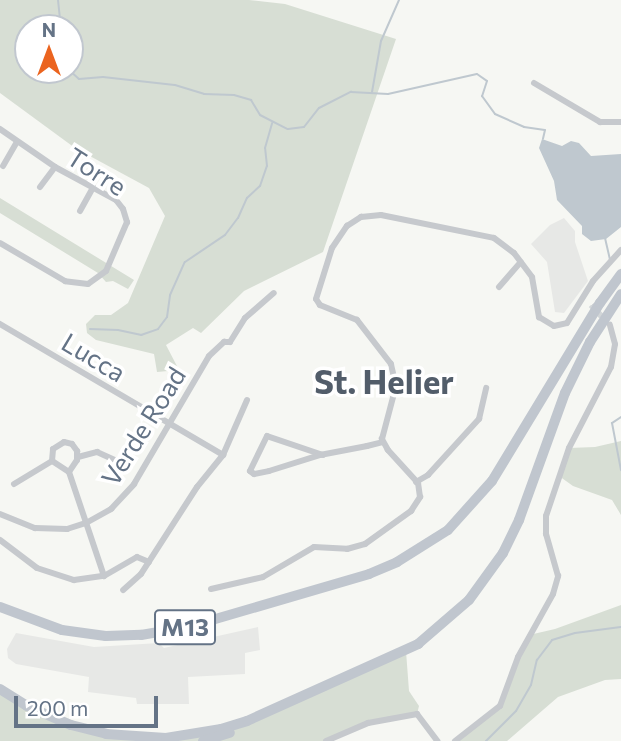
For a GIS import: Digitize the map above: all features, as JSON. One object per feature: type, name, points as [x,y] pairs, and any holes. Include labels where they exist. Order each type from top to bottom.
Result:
[{"type":"highway","name":"M13","points":[[0,607],[62,630],[106,636],[141,635],[188,627],[368,576],[426,546],[448,530],[492,481],[600,303],[621,274]]},
{"type":"highway","points":[[0,689],[47,716],[80,728],[118,736],[166,738],[221,729],[287,704],[395,657],[437,630],[486,581],[519,520],[574,372],[621,294]]},
{"type":"highway","points":[[203,741],[249,725],[287,704]]},
{"type":"street","points":[[534,83],[600,122],[621,122]]},
{"type":"street","name":"Torre","points":[[0,129],[55,167],[118,203],[126,219],[111,263],[99,279],[83,285],[65,281],[0,243]]},
{"type":"street","points":[[3,166],[17,142]]},
{"type":"street","points":[[40,187],[55,167]]},
{"type":"street","points":[[80,211],[93,188]]},
{"type":"street","points":[[211,589],[263,576],[314,547],[347,549],[365,544],[414,508],[420,497],[416,482],[383,442],[383,430],[396,386],[391,364],[356,320],[320,305],[316,299],[340,232],[361,217],[387,216],[485,234],[504,244],[521,262],[534,282],[537,311],[547,324],[554,326],[567,323],[593,281],[621,250]]},
{"type":"street","points":[[499,287],[521,262]]},
{"type":"street","name":"Verde Road","points":[[0,514],[43,529],[67,529],[86,523],[120,502],[134,484],[209,356],[224,342],[230,342],[245,318],[275,293]]},
{"type":"street","points":[[584,297],[591,305]]},
{"type":"street","name":"Lucca","points":[[0,324],[223,454]]},
{"type":"street","points":[[455,741],[500,706],[518,657],[553,594],[557,572],[545,522],[569,448],[611,367],[615,344],[610,325]]},
{"type":"street","points":[[416,482],[428,475],[479,419],[486,388]]},
{"type":"street","points":[[123,590],[149,562],[197,487],[223,454],[247,400]]},
{"type":"street","points":[[323,455],[266,436],[250,471],[252,474],[269,471],[323,455],[383,442]]},
{"type":"street","points":[[52,461],[53,449],[64,442],[75,446],[78,457]]},
{"type":"street","points":[[69,472],[78,457],[97,452],[115,460]]},
{"type":"street","points":[[52,461],[69,472],[104,576]]},
{"type":"street","points":[[14,484],[52,461]]},
{"type":"street","points":[[0,540],[49,573],[78,580],[104,576],[134,557],[149,562]]},
{"type":"street","points":[[326,741],[369,723],[417,714],[437,741]]},
{"type":"shaded area","points":[[0,0],[249,0],[285,4],[396,39],[323,252],[244,291],[201,333],[193,328],[166,345],[179,370],[157,372],[154,354],[96,340],[87,333],[86,324],[95,315],[111,315],[128,303],[165,216],[149,188],[75,148],[0,93]]},
{"type":"shaded area","points":[[542,139],[562,146],[571,141],[579,143],[591,156],[621,154],[621,227],[606,239],[591,241],[582,234],[582,226],[557,200],[554,181],[539,148]]},
{"type":"shaded area","points":[[0,198],[134,280],[128,289],[113,281],[106,282],[98,273],[0,213]]},
{"type":"shaded area","points":[[564,218],[575,231],[575,242],[588,281],[564,313],[555,312],[547,262],[531,244],[550,225]]},
{"type":"shaded area","points":[[621,441],[621,515],[612,500],[573,486],[559,476],[569,448],[595,447]]},
{"type":"shaded area","points":[[621,605],[621,679],[605,680],[558,697],[507,741],[455,741],[497,710],[529,635],[555,629]]},
{"type":"shaded area","points":[[258,627],[260,650],[245,653],[245,674],[188,677],[189,704],[137,704],[136,698],[88,692],[89,677],[16,664],[8,658],[7,649],[16,633],[94,647],[159,643],[164,648]]},
{"type":"shaded area","points":[[406,651],[409,691],[419,706],[417,714],[369,723],[326,741],[0,741],[0,689],[47,716],[130,737],[221,729]]},
{"type":"waterway","points":[[58,0],[60,14]]},
{"type":"waterway","points":[[372,92],[381,41],[399,0]]},
{"type":"waterway","points":[[84,79],[103,77],[175,85],[204,94],[234,95],[251,100],[260,115],[288,129],[304,127],[319,108],[351,92],[388,94],[477,74],[487,81],[482,96],[495,114],[524,127],[545,130],[543,139]]},
{"type":"waterway","points":[[90,329],[118,330],[141,335],[158,329],[167,317],[170,295],[185,262],[225,235],[238,218],[247,198],[260,186],[267,166],[265,148],[272,123]]},
{"type":"waterway","points":[[605,238],[610,259]]},
{"type":"waterway","points":[[621,417],[612,423],[621,470]]},
{"type":"waterway","points":[[486,741],[516,711],[531,685],[537,660],[552,640],[575,633],[621,627]]},
{"type":"tunnel","points":[[591,305],[606,321]]},
{"type":"district","name":"St. Helier","points":[[384,381]]}]
